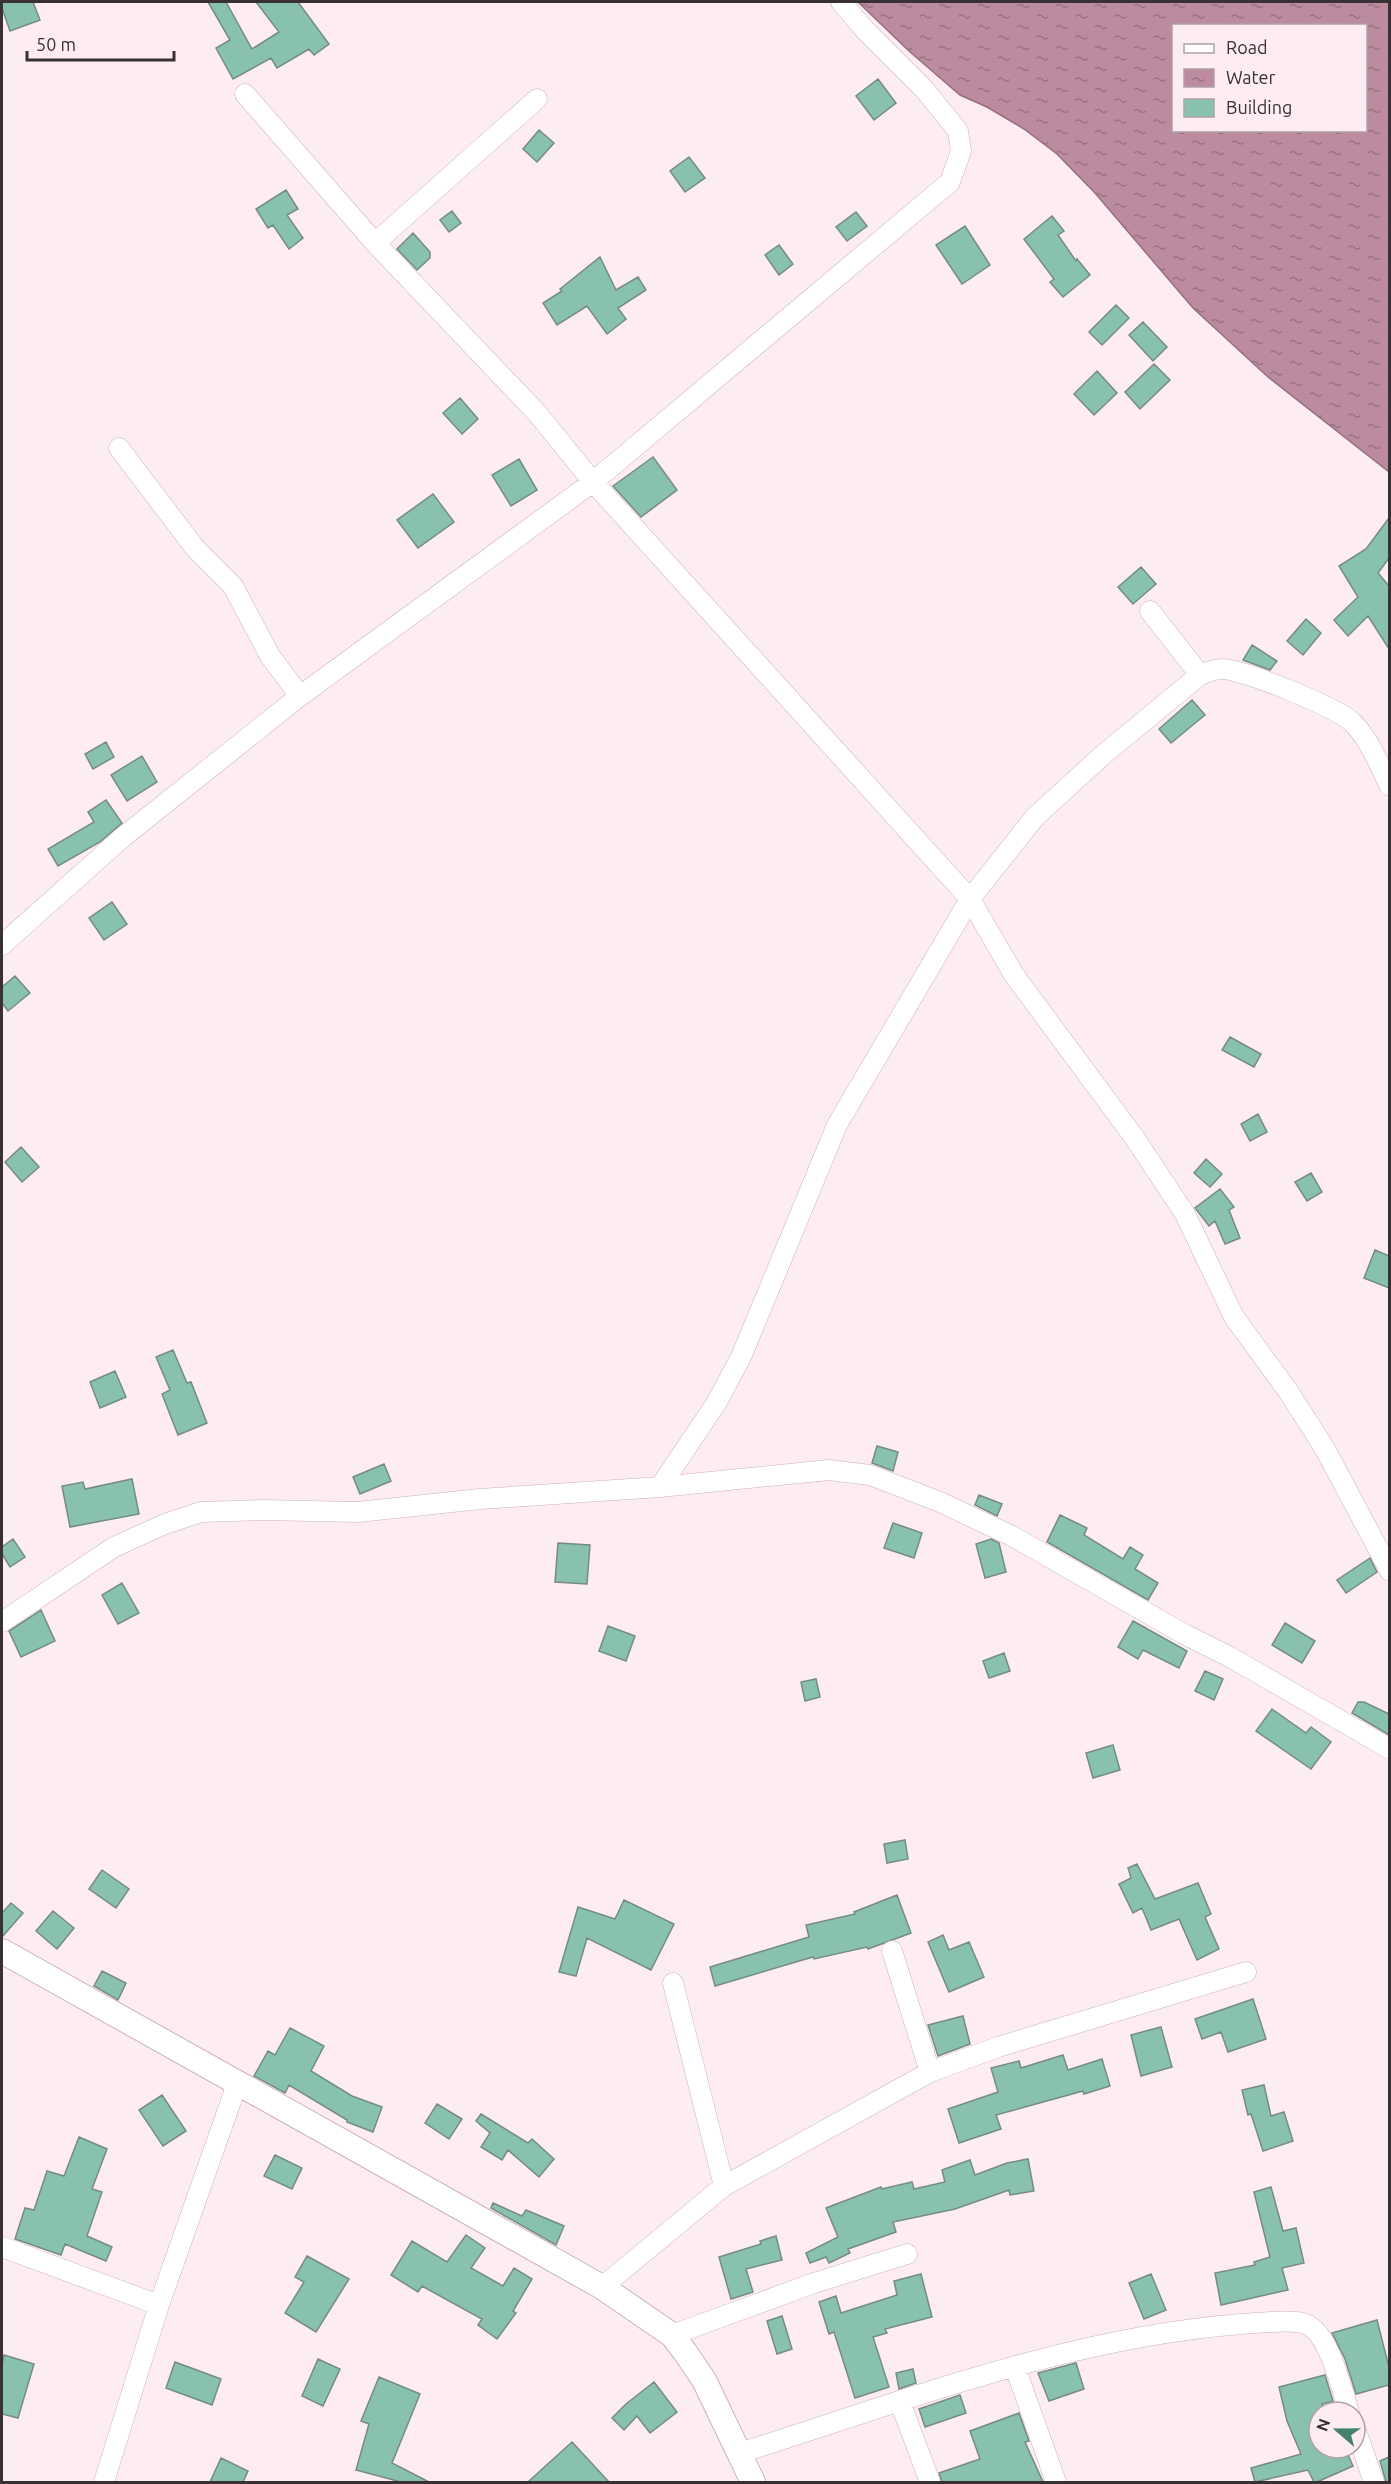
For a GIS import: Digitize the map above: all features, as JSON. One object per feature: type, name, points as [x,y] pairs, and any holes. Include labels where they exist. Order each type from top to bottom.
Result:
[{"type":"street","points":[[2,945],[123,837],[300,696],[593,482],[950,182],[961,151],[958,131],[924,89],[865,30],[841,2]]},
{"type":"street","points":[[245,94],[375,243],[537,413],[593,482],[970,899],[1014,975],[1134,1137],[1185,1214],[1234,1317],[1288,1391],[1325,1449],[1389,1571]]},
{"type":"street","points":[[375,243],[537,99]]},
{"type":"street","points":[[119,448],[195,548],[233,586],[270,656],[300,696]]},
{"type":"street","points":[[1150,611],[1200,675]]},
{"type":"street","points":[[660,1487],[717,1402],[741,1357],[837,1125],[970,899],[1035,817],[1104,754],[1200,675],[1211,670],[1237,671],[1331,708],[1352,721],[1365,737],[1389,786]]},
{"type":"street","points":[[2,1622],[114,1547],[165,1524],[201,1512],[264,1510],[358,1512],[480,1499],[660,1487],[829,1470],[870,1475],[940,1502],[1012,1536],[1184,1634],[1230,1657],[1389,1749]]},
{"type":"street","points":[[2,1951],[602,2287],[672,2335],[704,2379],[753,2482]]},
{"type":"street","points":[[892,1951],[930,2072]]},
{"type":"street","points":[[602,2287],[724,2186],[930,2072],[998,2047],[1246,1972]]},
{"type":"street","points":[[674,1983],[724,2186]]},
{"type":"street","points":[[104,2482],[159,2305],[237,2084]]},
{"type":"street","points":[[2,2247],[159,2305]]},
{"type":"street","points":[[672,2335],[814,2283],[907,2254]]},
{"type":"street","points":[[740,2452],[1065,2353],[1218,2326],[1269,2323],[1306,2324],[1315,2331],[1328,2348],[1345,2400]]},
{"type":"street","points":[[1015,2367],[1056,2482]]},
{"type":"street","points":[[900,2402],[930,2482]]},
{"type":"street","points":[[1366,2460],[1374,2482]]},
{"type":"water","points":[[858,2],[1389,2],[1389,472],[1268,377],[1193,308],[1095,193],[1057,154],[1024,129],[987,107],[960,95],[909,51]]},
{"type":"building","points":[[2,2],[33,2],[40,20],[10,31]]},
{"type":"building","points":[[208,2],[226,2],[252,49],[279,32],[256,2],[298,2],[329,44],[314,55],[309,49],[277,68],[271,58],[233,79],[216,48],[230,40]]},
{"type":"building","points":[[878,79],[896,103],[874,120],[856,96]]},
{"type":"building","points":[[539,130],[554,143],[537,162],[523,149]]},
{"type":"building","points":[[689,157],[705,178],[685,192],[670,171]]},
{"type":"building","points":[[286,190],[298,209],[287,215],[303,238],[289,249],[273,225],[268,228],[256,209]]},
{"type":"building","points":[[452,211],[461,223],[449,232],[440,220]]},
{"type":"building","points":[[856,212],[867,226],[847,241],[836,227]]},
{"type":"building","points":[[1052,216],[1064,231],[1058,235],[1076,261],[1077,259],[1090,275],[1063,297],[1050,282],[1054,279],[1024,239]]},
{"type":"building","points":[[965,226],[990,265],[962,284],[936,245]]},
{"type":"building","points":[[413,233],[430,252],[430,258],[417,270],[397,249]]},
{"type":"building","points":[[779,245],[793,264],[779,275],[765,255]]},
{"type":"building","points":[[600,257],[616,290],[638,277],[646,290],[618,308],[626,319],[607,334],[587,306],[557,325],[543,303],[562,291],[560,289]]},
{"type":"building","points":[[1116,305],[1129,318],[1102,345],[1089,332]]},
{"type":"building","points":[[1143,322],[1167,347],[1153,361],[1129,335]]},
{"type":"building","points":[[1154,364],[1170,380],[1140,409],[1125,392]]},
{"type":"building","points":[[1097,371],[1117,393],[1094,415],[1074,394]]},
{"type":"building","points":[[460,398],[478,419],[462,434],[443,413]]},
{"type":"building","points":[[653,457],[677,490],[641,517],[613,486]]},
{"type":"building","points":[[519,459],[537,490],[511,506],[492,475]]},
{"type":"building","points":[[433,494],[454,522],[418,548],[397,520]]},
{"type":"building","points":[[1389,518],[1389,558],[1378,573],[1389,586],[1389,649],[1368,616],[1348,636],[1334,620],[1358,597],[1339,566],[1366,549]]},
{"type":"building","points":[[1141,567],[1156,584],[1133,604],[1118,587]]},
{"type":"building","points":[[1306,619],[1321,633],[1303,655],[1287,641]]},
{"type":"building","points":[[1252,645],[1277,661],[1270,670],[1243,660]]},
{"type":"building","points":[[1192,700],[1205,715],[1171,743],[1159,729]]},
{"type":"building","points":[[106,742],[114,757],[93,769],[85,754]]},
{"type":"building","points":[[142,756],[157,782],[127,801],[111,775]]},
{"type":"building","points":[[106,800],[122,823],[100,842],[58,866],[48,849],[94,822],[88,812]]},
{"type":"building","points":[[112,902],[127,924],[104,940],[89,918]]},
{"type":"building","points":[[15,976],[30,993],[8,1011],[2,1003],[2,987]]},
{"type":"building","points":[[1230,1037],[1261,1054],[1254,1067],[1222,1050]]},
{"type":"building","points":[[1258,1114],[1267,1132],[1250,1141],[1241,1124]]},
{"type":"building","points":[[21,1147],[39,1167],[22,1182],[5,1162]]},
{"type":"building","points":[[1206,1159],[1222,1174],[1210,1187],[1194,1173]]},
{"type":"building","points":[[1311,1173],[1322,1192],[1307,1201],[1295,1182]]},
{"type":"building","points":[[1220,1189],[1234,1207],[1229,1210],[1240,1238],[1225,1244],[1215,1221],[1209,1226],[1195,1208]]},
{"type":"building","points":[[1375,1250],[1389,1256],[1389,1288],[1364,1278]]},
{"type":"building","points":[[173,1350],[187,1383],[191,1382],[207,1423],[178,1435],[162,1394],[170,1390],[156,1357]]},
{"type":"building","points":[[115,1371],[126,1397],[100,1408],[90,1382]]},
{"type":"building","points":[[877,1446],[898,1452],[893,1471],[872,1463]]},
{"type":"building","points":[[384,1464],[391,1481],[360,1494],[353,1477]]},
{"type":"building","points":[[132,1479],[139,1514],[70,1527],[62,1486],[83,1482],[85,1489]]},
{"type":"building","points":[[979,1495],[1002,1504],[997,1516],[975,1505]]},
{"type":"building","points":[[1060,1515],[1087,1528],[1084,1535],[1123,1559],[1130,1547],[1143,1555],[1135,1569],[1158,1583],[1148,1600],[1047,1542]]},
{"type":"building","points":[[893,1523],[922,1533],[914,1558],[884,1548]]},
{"type":"building","points":[[13,1539],[25,1557],[10,1567],[2,1554],[2,1547]]},
{"type":"building","points":[[991,1539],[999,1543],[1006,1572],[985,1578],[976,1544]]},
{"type":"building","points":[[558,1543],[590,1545],[587,1584],[555,1582]]},
{"type":"building","points":[[1370,1558],[1377,1572],[1346,1593],[1337,1580]]},
{"type":"building","points":[[122,1583],[139,1613],[118,1624],[102,1595]]},
{"type":"building","points":[[41,1610],[55,1641],[21,1657],[9,1631]]},
{"type":"building","points":[[1133,1621],[1187,1651],[1179,1668],[1143,1650],[1138,1659],[1118,1647]]},
{"type":"building","points":[[1285,1623],[1315,1641],[1302,1663],[1272,1645]]},
{"type":"building","points":[[608,1626],[635,1636],[626,1661],[599,1651]]},
{"type":"building","points":[[1004,1653],[1010,1671],[989,1678],[983,1661]]},
{"type":"building","points":[[1205,1671],[1223,1679],[1214,1700],[1195,1691]]},
{"type":"building","points":[[816,1679],[820,1697],[805,1701],[801,1682]]},
{"type":"building","points":[[1358,1702],[1364,1702],[1389,1714],[1389,1735],[1352,1713]]},
{"type":"building","points":[[1272,1709],[1306,1733],[1311,1727],[1331,1742],[1311,1769],[1256,1731]]},
{"type":"building","points":[[1113,1745],[1120,1770],[1093,1778],[1086,1753]]},
{"type":"building","points":[[905,1840],[908,1859],[887,1863],[884,1844]]},
{"type":"building","points":[[1137,1864],[1155,1899],[1198,1883],[1211,1914],[1205,1917],[1219,1949],[1197,1960],[1179,1919],[1151,1930],[1142,1908],[1133,1913],[1119,1884],[1131,1878],[1128,1868]]},
{"type":"building","points":[[102,1870],[129,1889],[116,1908],[89,1889]]},
{"type":"building","points":[[897,1895],[911,1933],[868,1949],[867,1947],[814,1959],[813,1957],[715,1986],[710,1967],[809,1937],[806,1925],[855,1914],[854,1912]]},
{"type":"building","points":[[624,1900],[674,1924],[651,1970],[587,1938],[576,1976],[559,1972],[578,1907],[615,1919]]},
{"type":"building","points":[[11,1903],[23,1913],[2,1937],[2,1913]]},
{"type":"building","points":[[53,1911],[74,1928],[57,1949],[36,1931]]},
{"type":"building","points":[[943,1935],[949,1950],[969,1942],[984,1977],[949,1992],[928,1942]]},
{"type":"building","points":[[102,1971],[126,1983],[118,2000],[94,1986]]},
{"type":"building","points":[[1253,1999],[1266,2039],[1228,2052],[1221,2032],[1202,2039],[1195,2019]]},
{"type":"building","points":[[963,2016],[970,2044],[938,2056],[928,2025]]},
{"type":"building","points":[[1161,2027],[1172,2067],[1141,2076],[1131,2035]]},
{"type":"building","points":[[290,2028],[324,2046],[311,2071],[352,2096],[382,2107],[373,2132],[347,2122],[289,2085],[285,2093],[254,2076],[268,2051],[275,2055]]},
{"type":"building","points":[[1063,2055],[1068,2070],[1102,2059],[1110,2086],[1084,2094],[1083,2091],[996,2115],[1001,2129],[959,2143],[948,2109],[998,2092],[991,2068],[1019,2061],[1021,2068]]},
{"type":"building","points":[[1264,2085],[1271,2116],[1284,2112],[1293,2141],[1263,2151],[1251,2114],[1248,2115],[1242,2090]]},
{"type":"building","points":[[162,2095],[186,2131],[163,2146],[139,2110]]},
{"type":"building","points":[[437,2104],[462,2119],[449,2139],[425,2123]]},
{"type":"building","points":[[481,2114],[528,2143],[532,2139],[554,2159],[539,2177],[508,2150],[502,2160],[481,2147],[490,2133],[476,2121]]},
{"type":"building","points":[[79,2137],[107,2149],[92,2189],[102,2192],[87,2236],[112,2247],[106,2261],[65,2244],[61,2255],[15,2239],[25,2208],[34,2210],[47,2171],[64,2176]]},
{"type":"building","points":[[275,2155],[302,2168],[292,2189],[264,2176]]},
{"type":"building","points":[[1028,2159],[1034,2191],[1010,2195],[1009,2190],[955,2209],[893,2222],[896,2232],[848,2249],[850,2253],[829,2263],[826,2257],[810,2263],[806,2253],[838,2237],[826,2208],[881,2187],[882,2189],[912,2182],[914,2189],[945,2182],[942,2170],[970,2160],[975,2175],[1007,2163]]},
{"type":"building","points":[[1271,2187],[1283,2231],[1296,2228],[1304,2263],[1282,2268],[1288,2290],[1221,2305],[1215,2273],[1255,2265],[1254,2262],[1270,2257],[1254,2192]]},
{"type":"building","points":[[493,2203],[522,2216],[526,2210],[564,2226],[556,2245],[491,2208]]},
{"type":"building","points":[[466,2235],[485,2248],[471,2268],[503,2286],[514,2268],[532,2279],[513,2311],[516,2313],[497,2339],[478,2325],[482,2319],[422,2286],[418,2292],[391,2275],[412,2241],[447,2262]]},
{"type":"building","points":[[776,2236],[782,2260],[746,2269],[753,2292],[731,2299],[719,2257],[761,2244],[760,2241]]},
{"type":"building","points":[[307,2256],[349,2279],[316,2332],[285,2313],[304,2282],[295,2277]]},
{"type":"building","points":[[921,2274],[932,2317],[885,2329],[887,2333],[873,2337],[889,2387],[855,2398],[834,2332],[829,2334],[819,2302],[836,2296],[841,2313],[897,2295],[894,2281]]},
{"type":"building","points":[[1151,2274],[1166,2310],[1144,2319],[1129,2283]]},
{"type":"building","points":[[782,2316],[792,2349],[777,2354],[767,2321]]},
{"type":"building","points":[[1377,2320],[1389,2367],[1389,2385],[1356,2394],[1345,2359],[1332,2333]]},
{"type":"building","points":[[4,2355],[34,2364],[18,2418],[2,2414]]},
{"type":"building","points":[[318,2359],[340,2369],[323,2406],[302,2396]]},
{"type":"building","points":[[175,2362],[221,2379],[212,2405],[166,2388]]},
{"type":"building","points":[[1076,2363],[1084,2389],[1049,2401],[1038,2373]]},
{"type":"building","points":[[913,2369],[916,2383],[899,2389],[896,2373]]},
{"type":"building","points":[[1325,2375],[1333,2400],[1307,2400],[1307,2460],[1350,2460],[1353,2466],[1317,2482],[1314,2482],[1308,2470],[1255,2482],[1251,2468],[1301,2454],[1287,2421],[1279,2387]]},
{"type":"building","points":[[379,2377],[420,2394],[392,2463],[429,2482],[401,2482],[356,2470],[369,2424],[361,2421]]},
{"type":"building","points":[[654,2382],[677,2412],[650,2433],[637,2416],[624,2430],[612,2418]]},
{"type":"building","points":[[960,2395],[966,2413],[925,2427],[919,2409]]},
{"type":"building","points":[[1019,2413],[1029,2441],[1025,2442],[1043,2482],[942,2482],[939,2473],[980,2459],[970,2431]]},
{"type":"building","points":[[572,2442],[609,2482],[528,2482]]},
{"type":"building","points":[[1389,2457],[1389,2482],[1386,2482],[1380,2461]]},
{"type":"building","points":[[221,2458],[248,2471],[243,2482],[210,2482]]}]
